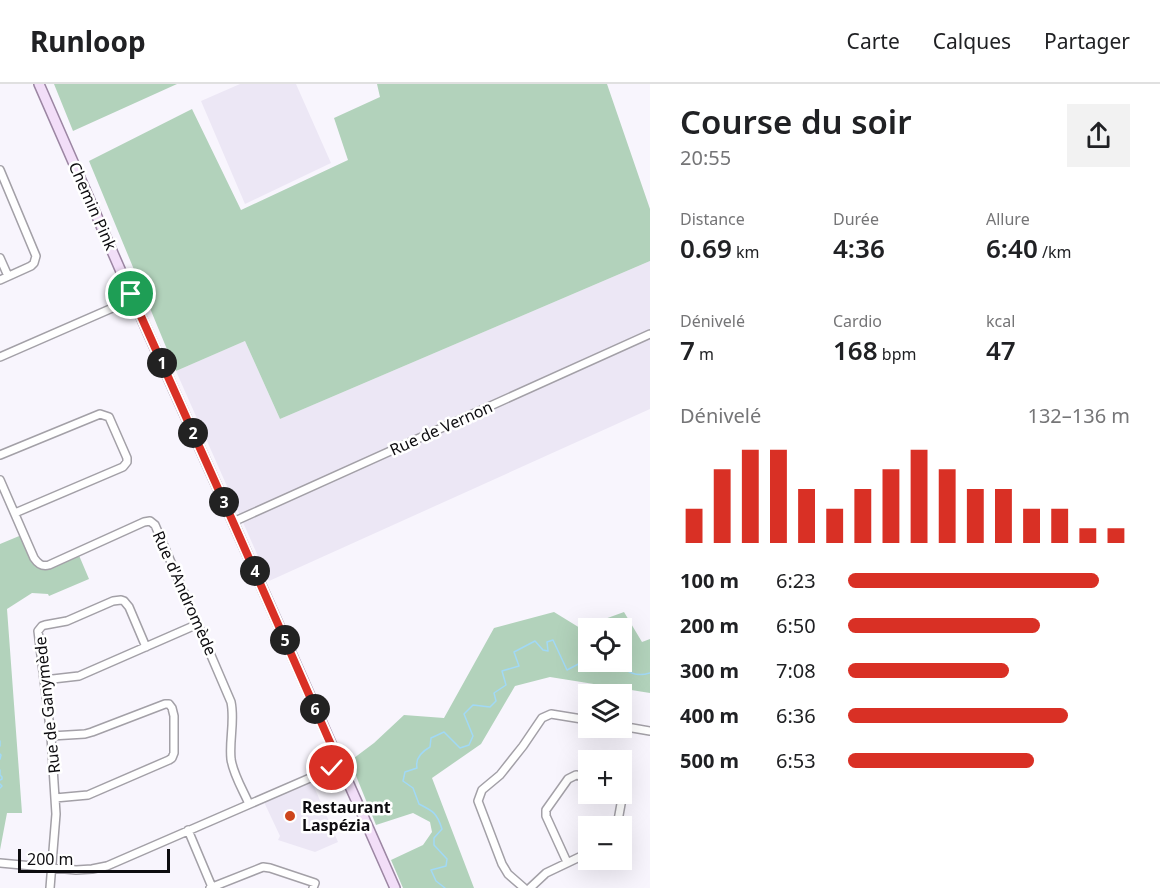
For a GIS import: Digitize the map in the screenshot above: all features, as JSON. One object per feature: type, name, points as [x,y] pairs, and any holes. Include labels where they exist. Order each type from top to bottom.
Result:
[{"type":"main road","name":"Chemin Pink","points":[[39,84],[394,888]]},
{"type":"street","points":[[0,170],[36,256],[31,266],[0,280]]},
{"type":"street","points":[[0,258],[8,276]]},
{"type":"street","points":[[0,357],[133,299]]},
{"type":"street","name":"Rue de Vernon","points":[[233,522],[650,334]]},
{"type":"street","points":[[0,455],[100,414],[109,417],[127,458],[123,466],[15,513]]},
{"type":"street","name":"Rue d'Andromède","points":[[0,480],[34,558],[39,564],[45,566],[144,522],[150,521],[155,525],[231,702],[231,760],[249,804]]},
{"type":"street","name":"Rue de Ganymède","points":[[50,888],[57,820],[56,798],[38,631],[42,626],[67,621],[117,600],[124,601],[146,647]]},
{"type":"street","points":[[44,680],[79,676],[198,624]]},
{"type":"street","points":[[51,736],[85,734],[165,704],[169,704],[174,712],[172,758],[88,795],[56,798]]},
{"type":"street","points":[[524,888],[508,874],[502,864],[478,801],[482,790],[500,775],[542,718],[551,714],[578,718]]},
{"type":"street","points":[[632,728],[650,731]]},
{"type":"street","points":[[0,863],[84,870],[107,866],[340,765]]},
{"type":"street","points":[[567,862],[546,816],[546,810],[568,779],[578,775]]},
{"type":"street","points":[[188,830],[211,888],[263,867],[314,885]]},
{"type":"street","points":[[530,888],[546,873],[578,857]]},
{"type":"shaded area","points":[[240,84],[296,84],[331,163],[245,204],[201,101]]},
{"type":"shaded area","points":[[650,261],[650,409],[269,581],[176,371],[245,341],[280,419]]},
{"type":"shaded area","points":[[312,782],[338,842],[315,852],[278,840],[280,836],[264,802]]},
{"type":"green space","points":[[54,84],[177,84],[73,131]]},
{"type":"green space","points":[[377,84],[607,84],[650,209],[650,261],[280,419],[245,341],[176,371],[89,161],[192,109],[241,210],[348,160],[334,118],[380,97]]},
{"type":"green space","points":[[24,534],[42,566],[78,553],[89,579],[49,596],[32,593],[7,609],[22,813],[7,813],[0,850],[0,544]]},
{"type":"green space","points":[[554,612],[578,627],[578,672],[632,672],[632,625],[642,642],[650,639],[650,693],[632,690],[632,684],[594,684],[550,677],[515,686],[481,744],[432,778],[474,888],[403,888],[391,860],[423,845],[432,832],[430,822],[413,813],[376,825],[350,761],[374,743],[404,715],[444,718],[494,628]]},
{"type":"green space","points":[[624,612],[628,618],[608,618]]},
{"type":"waterway","points":[[445,888],[436,881],[431,870],[446,866],[447,859],[434,845],[434,838],[442,829],[434,813],[419,804],[413,788],[403,781],[405,772],[417,768],[418,758],[430,747],[431,738],[444,732],[460,748],[469,745],[473,736],[464,714],[473,705],[490,707],[496,701],[494,693],[506,685],[502,671],[519,666],[514,652],[535,641],[543,650],[548,651],[547,642],[553,640],[567,670],[578,664]]},
{"type":"waterway","points":[[630,672],[639,675],[650,673]]},
{"type":"waterway","points":[[0,741],[0,746]]},
{"type":"waterway","points":[[0,754],[0,759]]},
{"type":"waterway","points":[[0,770],[2,777],[0,780]]},
{"type":"waterway","points":[[0,784],[2,786],[0,788]]},
{"type":"place","name":"Restaurant Laspézia","points":[[290,816]]},
{"type":"route","points":[[131,294],[340,765],[332,768]]}]
